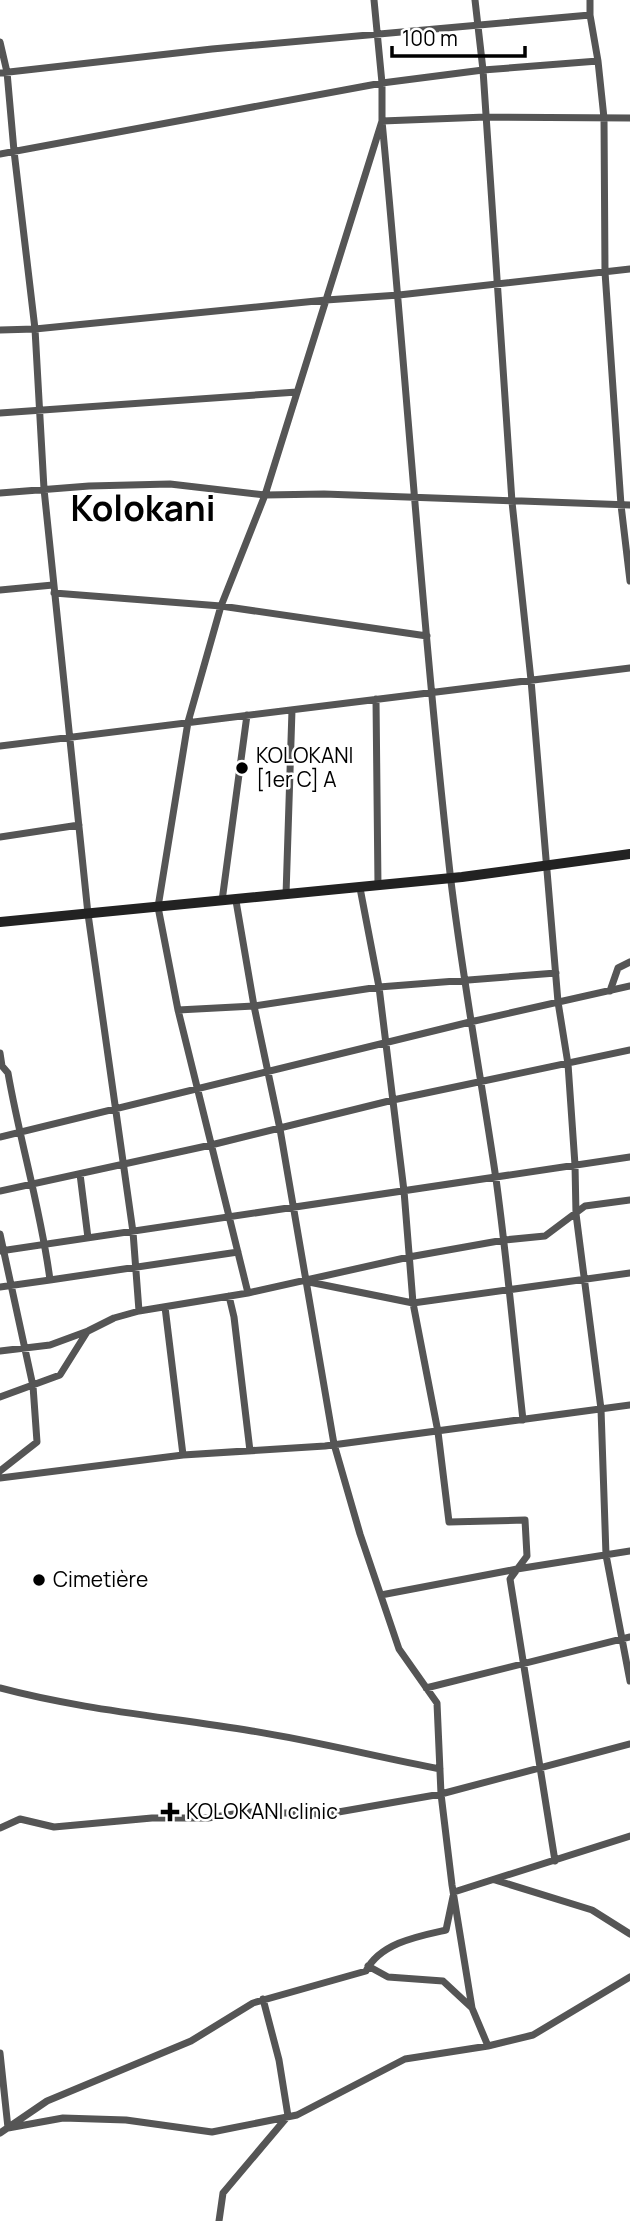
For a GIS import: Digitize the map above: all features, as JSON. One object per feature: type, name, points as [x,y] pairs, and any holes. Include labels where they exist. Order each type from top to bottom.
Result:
[{"type":"street","points":[[374,0],[430,693],[464,982],[496,1177],[523,1420]]},
{"type":"street","points":[[475,0],[499,284],[512,502],[531,680],[558,1002],[568,1063],[576,1214],[601,1409],[606,1555],[626,1638],[630,1681]]},
{"type":"street","points":[[590,0],[604,118],[605,272],[626,505],[630,582]]},
{"type":"street","points":[[3,72],[212,49],[590,15]]},
{"type":"street","points":[[0,42],[35,329],[38,411],[53,589],[88,914],[133,1232],[139,1311]]},
{"type":"street","points":[[0,154],[382,83],[483,70],[598,61]]},
{"type":"street","points":[[382,121],[486,117],[630,118]]},
{"type":"street","points":[[248,1293],[196,1088],[158,907],[188,722],[221,606],[265,495],[382,121]]},
{"type":"street","points":[[0,330],[399,295],[630,269]]},
{"type":"street","points":[[0,413],[297,392]]},
{"type":"street","points":[[0,493],[170,484],[265,495],[324,494],[626,505]]},
{"type":"street","points":[[0,590],[53,589],[221,606],[427,636]]},
{"type":"street","points":[[0,746],[630,667]]},
{"type":"street","points":[[376,699],[378,886]]},
{"type":"street","points":[[286,895],[292,710]]},
{"type":"street","points":[[222,901],[247,715]]},
{"type":"street","points":[[0,837],[79,825]]},
{"type":"street","points":[[0,922],[451,879],[630,854]]},
{"type":"street","points":[[360,888],[379,987],[404,1191],[413,1303],[438,1432],[449,1522],[525,1520],[527,1556],[510,1579],[555,1860]]},
{"type":"street","points":[[236,901],[254,1006],[280,1129],[334,1444],[360,1534],[399,1649],[437,1703],[441,1794],[454,1892],[472,2008],[488,2046]]},
{"type":"street","points":[[610,991],[618,968],[630,962]]},
{"type":"street","points":[[178,1010],[254,1006],[379,987],[556,973]]},
{"type":"street","points":[[0,1137],[470,1022],[630,986]]},
{"type":"street","points":[[0,1191],[211,1145],[393,1100],[630,1050]]},
{"type":"street","points":[[0,1053],[2,1066],[8,1073],[18,1132],[46,1244],[50,1280]]},
{"type":"street","points":[[2,1251],[630,1157]]},
{"type":"street","points":[[80,1174],[88,1238]]},
{"type":"street","points":[[0,1351],[50,1345],[114,1318],[139,1311],[305,1282],[409,1257],[504,1240],[545,1236],[585,1206],[630,1200]]},
{"type":"street","points":[[0,1234],[33,1386],[37,1442],[0,1471]]},
{"type":"street","points":[[0,1287],[238,1252]]},
{"type":"street","points":[[305,1282],[413,1303],[630,1273]]},
{"type":"street","points":[[229,1296],[236,1330],[250,1451]]},
{"type":"street","points":[[165,1307],[183,1455]]},
{"type":"street","points":[[0,1397],[60,1375],[88,1331]]},
{"type":"street","points":[[0,1478],[183,1455],[325,1446],[630,1405]]},
{"type":"street","points":[[381,1595],[630,1551]]},
{"type":"street","points":[[426,1688],[626,1638]]},
{"type":"street","points":[[0,1688],[51,1702],[146,1714],[293,1738],[440,1769]]},
{"type":"street","points":[[0,1828],[20,1819],[54,1827],[152,1818],[208,1818],[247,1812],[327,1814],[441,1794],[630,1744]]},
{"type":"street","points":[[454,1892],[630,1836]]},
{"type":"street","points":[[494,1880],[592,1910],[630,1934]]},
{"type":"street","points":[[0,2133],[47,2101],[191,2041],[253,2003],[366,1971],[368,1966],[391,1947],[446,1930],[454,1892]]},
{"type":"street","points":[[368,1966],[388,1977],[443,1980],[472,2008]]},
{"type":"street","points":[[8,2128],[63,2118],[126,2120],[212,2132],[297,2115],[405,2059],[488,2046],[533,2035],[630,1977]]},
{"type":"street","points":[[219,2221],[223,2193],[288,2116],[279,2060],[263,2000]]},
{"type":"street","points":[[0,2053],[8,2128]]},
{"type":"place","name":"KOLOKANI [1er C] A","points":[[242,768]]},
{"type":"place","name":"Cimetière","points":[[39,1580]]},
{"type":"place","name":"KOLOKANI clinic","points":[[170,1812]]},
{"type":"district","name":"Kolokani","points":[[143,509]]}]
